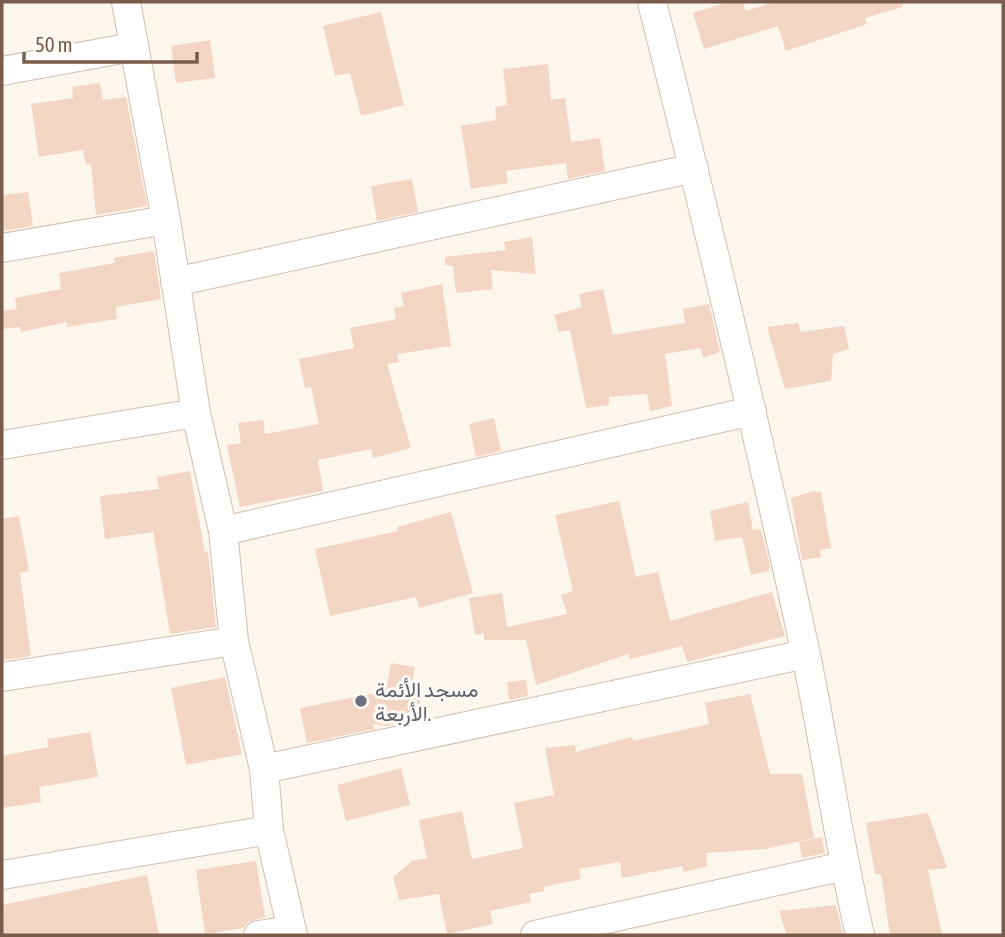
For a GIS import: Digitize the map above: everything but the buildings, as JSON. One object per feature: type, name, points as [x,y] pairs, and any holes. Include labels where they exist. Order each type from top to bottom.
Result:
[{"type":"street","points":[[126,2],[166,220],[195,413],[223,531],[234,641],[264,769],[269,830],[292,932],[258,935]]},
{"type":"street","points":[[652,2],[752,411],[806,654],[844,866],[860,935]]},
{"type":"street","points":[[2,71],[133,47]]},
{"type":"street","points":[[175,282],[694,168]]},
{"type":"street","points":[[2,248],[166,220]]},
{"type":"street","points":[[223,531],[752,411]]},
{"type":"street","points":[[2,445],[195,413]]},
{"type":"street","points":[[2,677],[234,641]]},
{"type":"street","points":[[264,769],[806,654]]},
{"type":"street","points":[[2,875],[269,830]]},
{"type":"street","points":[[535,935],[844,866]]},
{"type":"place","name":"مسجد الأئمة الأربعة.","points":[[361,701]]}]
